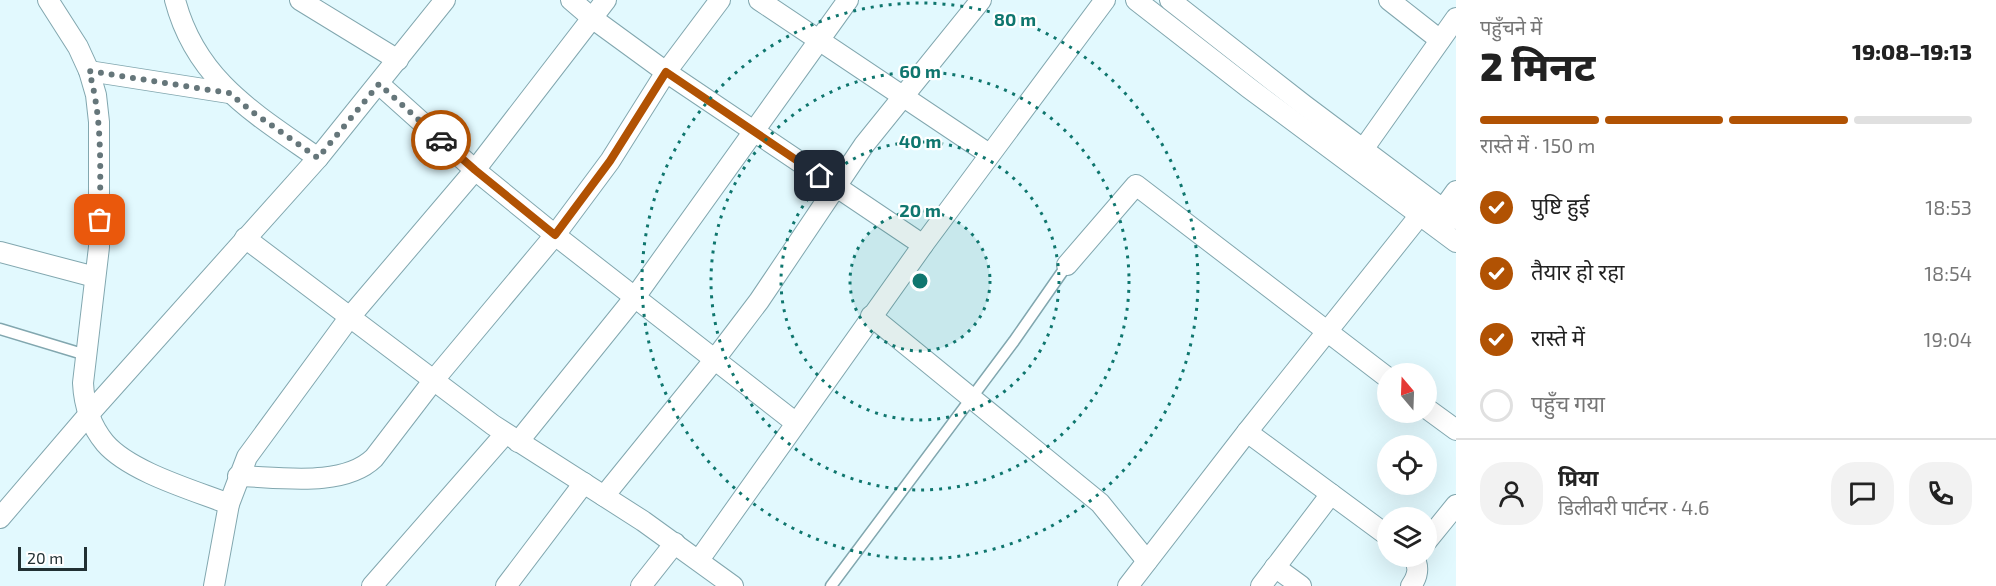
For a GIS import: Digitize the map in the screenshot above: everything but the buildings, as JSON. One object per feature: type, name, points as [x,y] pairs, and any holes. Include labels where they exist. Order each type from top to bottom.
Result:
[{"type":"street","points":[[48,0],[78,47],[89,71],[96,95],[99,122],[100,220],[83,383],[89,414],[105,443],[120,456],[145,471],[229,504]]},
{"type":"street","points":[[175,0],[187,38],[202,62],[229,93],[318,158]]},
{"type":"street","points":[[300,0],[398,60]]},
{"type":"street","points":[[571,0],[666,72],[923,245]]},
{"type":"street","points":[[214,586],[229,504],[247,457],[349,318],[475,170],[606,0]]},
{"type":"street","points":[[238,476],[328,478],[353,473],[374,458],[433,381],[555,235],[610,161],[666,72],[720,0]]},
{"type":"street","points":[[759,0],[989,154]]},
{"type":"street","points":[[372,586],[511,438],[635,297],[848,0]]},
{"type":"street","points":[[604,496],[715,360],[765,293],[835,186],[902,96],[981,0]]},
{"type":"street","points":[[699,560],[871,316],[1105,0]]},
{"type":"street","points":[[1136,0],[1358,157],[1438,217],[1456,242]]},
{"type":"street","points":[[1170,0],[1358,157]]},
{"type":"street","points":[[1389,0],[1440,40]]},
{"type":"street","points":[[0,518],[89,414],[318,158],[398,60],[440,2]]},
{"type":"street","points":[[1358,157],[1456,18]]},
{"type":"street","points":[[89,71],[229,93]]},
{"type":"street","points":[[379,84],[475,170],[796,423]]},
{"type":"street","points":[[1067,265],[1136,186],[1377,370]]},
{"type":"street","points":[[1128,586],[1327,332],[1438,217],[1456,191]]},
{"type":"street","points":[[245,238],[511,438],[675,543],[733,586]]},
{"type":"street","points":[[0,252],[95,277]]},
{"type":"street","points":[[871,316],[1100,503],[1147,561]]},
{"type":"street","points":[[1437,416],[1456,430]]},
{"type":"street","points":[[1247,432],[1377,528]]},
{"type":"street","points":[[506,586],[584,483]]},
{"type":"street","points":[[1261,586],[1331,494]]},
{"type":"street","points":[[1437,528],[1456,505]]},
{"type":"street","points":[[641,586],[675,543]]},
{"type":"street","points":[[1275,567],[1301,586]]},
{"type":"street","points":[[1411,586],[1418,573],[1418,567]]},
{"type":"lane","points":[[831,586],[1067,265]]},
{"type":"lane","points":[[0,329],[86,355]]},
{"type":"way so far","points":[[100,220],[99,122],[96,95],[89,71],[229,93],[318,158],[379,84],[441,140]]},
{"type":"route","points":[[441,140],[555,235],[610,161],[666,72],[820,176]]}]
